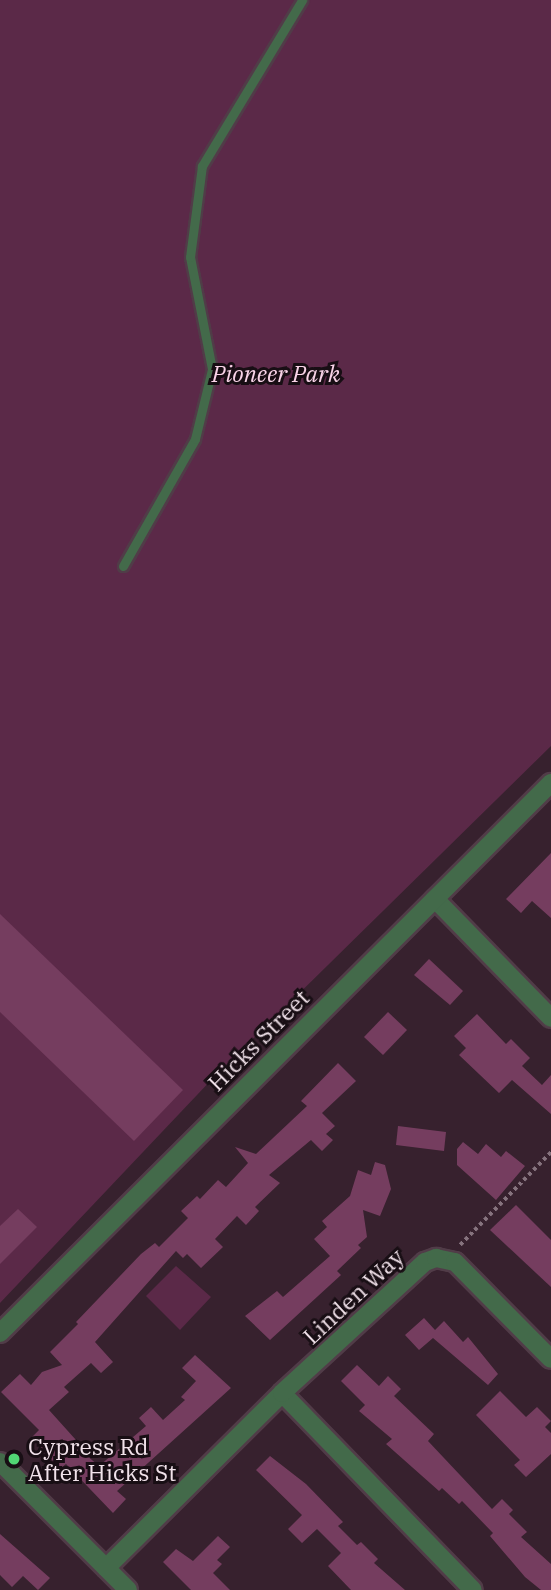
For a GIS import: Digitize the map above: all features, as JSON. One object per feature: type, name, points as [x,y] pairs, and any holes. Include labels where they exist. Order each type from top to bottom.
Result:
[{"type":"street","name":"Hicks Street","points":[[0,1334],[551,783]]},
{"type":"street","points":[[435,898],[551,1018]]},
{"type":"street","points":[[446,1259],[455,1262],[551,1359]]},
{"type":"street","name":"Linden Way","points":[[106,1568],[282,1393],[425,1262],[446,1259]]},
{"type":"street","points":[[282,1393],[473,1590]]},
{"type":"street","points":[[0,1462],[128,1590]]},
{"type":"lane","points":[[123,566],[195,439],[212,369],[190,257],[202,166],[302,0]]},
{"type":"path","points":[[446,1259],[551,1152]]},
{"type":"green space","name":"Pioneer Park","points":[[0,0],[551,0],[551,746],[215,1076],[0,1303]]},
{"type":"green space","points":[[176,1266],[211,1297],[180,1330],[146,1296]]},
{"type":"building","points":[[551,853],[551,918],[532,901],[521,913],[506,899]]},
{"type":"building","points":[[0,914],[183,1090],[134,1141],[0,1012]]},
{"type":"building","points":[[429,959],[463,991],[450,1005],[414,975]]},
{"type":"building","points":[[388,1012],[407,1030],[383,1055],[364,1037]]},
{"type":"building","points":[[477,1014],[506,1044],[511,1039],[530,1058],[522,1066],[542,1085],[551,1075],[551,1114],[512,1080],[499,1093],[459,1055],[466,1048],[454,1036]]},
{"type":"building","points":[[338,1063],[356,1081],[322,1113],[335,1126],[326,1134],[333,1140],[322,1151],[311,1140],[269,1175],[280,1183],[255,1207],[259,1211],[246,1225],[237,1216],[215,1239],[223,1247],[201,1268],[187,1254],[183,1258],[176,1251],[95,1342],[113,1362],[101,1373],[91,1363],[64,1387],[69,1392],[49,1410],[76,1440],[72,1443],[99,1466],[146,1426],[139,1418],[151,1407],[163,1420],[185,1400],[181,1397],[196,1381],[182,1368],[195,1355],[231,1388],[117,1491],[126,1499],[113,1513],[66,1464],[60,1469],[32,1437],[39,1430],[1,1392],[20,1374],[31,1385],[42,1372],[62,1365],[50,1352],[78,1324],[76,1322],[141,1254],[155,1243],[159,1247],[188,1218],[181,1211],[197,1196],[200,1199],[218,1180],[226,1187],[248,1163],[235,1147],[256,1154],[307,1106],[301,1101]]},
{"type":"building","points":[[398,1126],[446,1132],[444,1151],[396,1145]]},
{"type":"building","points":[[463,1142],[478,1154],[486,1144],[501,1157],[506,1151],[525,1166],[496,1200],[457,1165],[457,1149]]},
{"type":"building","points":[[375,1162],[385,1165],[391,1189],[380,1216],[363,1210],[367,1237],[358,1245],[361,1248],[337,1271],[341,1275],[270,1340],[245,1316],[277,1291],[283,1297],[330,1256],[314,1239],[327,1227],[322,1221],[350,1196],[358,1170],[371,1175]]},
{"type":"building","points":[[516,1205],[551,1240],[551,1287],[490,1230]]},
{"type":"building","points":[[18,1209],[37,1227],[0,1264],[0,1226]]},
{"type":"building","points":[[424,1318],[435,1330],[444,1321],[463,1342],[468,1337],[498,1374],[488,1385],[433,1338],[419,1350],[405,1335]]},
{"type":"building","points":[[357,1365],[379,1386],[388,1376],[401,1389],[394,1396],[434,1434],[428,1441],[492,1509],[502,1499],[513,1510],[509,1514],[527,1532],[521,1537],[551,1564],[551,1590],[541,1590],[525,1577],[490,1536],[493,1533],[462,1501],[459,1504],[442,1488],[439,1491],[386,1444],[392,1439],[359,1411],[365,1405],[341,1381]]},
{"type":"building","points":[[500,1391],[526,1417],[537,1407],[551,1421],[545,1427],[551,1433],[551,1454],[526,1477],[514,1465],[520,1460],[476,1415]]},
{"type":"building","points":[[270,1456],[306,1484],[343,1522],[338,1526],[357,1545],[361,1542],[378,1559],[374,1563],[405,1590],[351,1590],[328,1566],[341,1553],[317,1529],[302,1543],[288,1529],[302,1515],[256,1470]]},
{"type":"building","points":[[0,1534],[50,1578],[38,1590],[23,1576],[12,1587],[0,1575]]},
{"type":"building","points":[[218,1536],[230,1547],[217,1560],[222,1564],[213,1573],[230,1590],[191,1590],[163,1562],[176,1549],[193,1561]]},
{"type":"place","name":"Cypress Rd After Hicks St","points":[[14,1459]]}]
